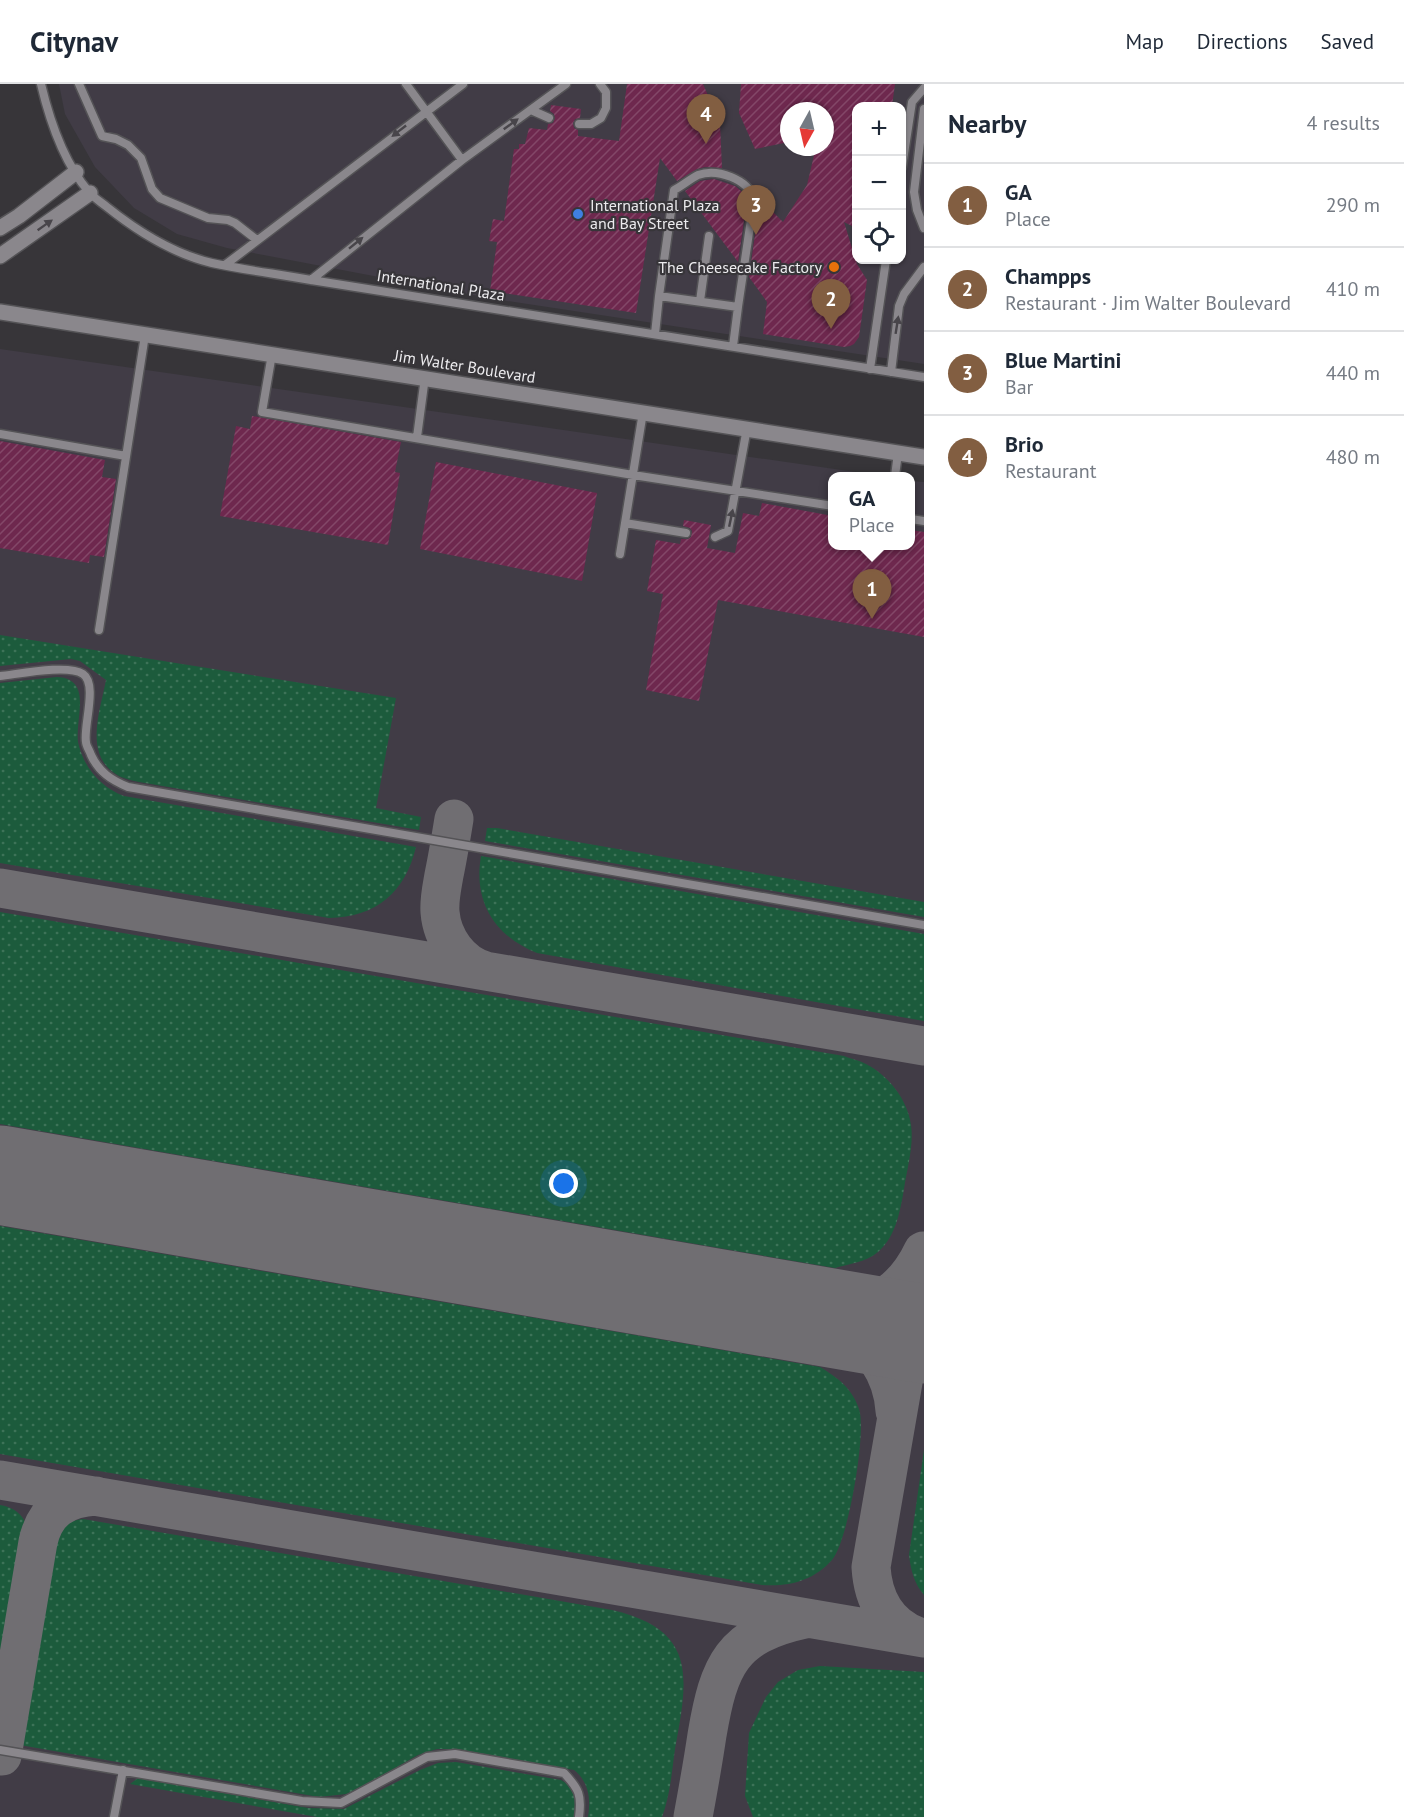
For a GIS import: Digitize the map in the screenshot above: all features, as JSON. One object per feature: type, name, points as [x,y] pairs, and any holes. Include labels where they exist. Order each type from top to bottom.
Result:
[{"type":"street","points":[[0,228],[76,172]]},
{"type":"street","points":[[0,256],[90,193]]},
{"type":"street","name":"Jim Walter Boulevard","points":[[0,312],[924,457]]},
{"type":"lane","name":"International Plaza","points":[[41,84],[56,137],[90,193],[122,219],[186,255],[211,263],[311,280],[924,377]]},
{"type":"lane","points":[[79,84],[102,136],[116,139],[141,158],[152,189],[160,198],[208,218],[236,223],[257,240]]},
{"type":"lane","points":[[406,84],[462,160]]},
{"type":"lane","points":[[225,265],[463,84]]},
{"type":"lane","points":[[311,280],[462,160],[566,84]]},
{"type":"lane","points":[[579,124],[591,124],[600,118],[606,108],[606,92],[600,84]]},
{"type":"lane","points":[[904,156],[912,102],[924,88]]},
{"type":"lane","points":[[531,110],[549,118]]},
{"type":"lane","points":[[924,110],[914,192],[917,210],[924,228]]},
{"type":"lane","points":[[654,334],[674,190],[699,175],[713,172],[727,175],[746,186],[754,199],[733,346]]},
{"type":"lane","points":[[700,302],[709,236]]},
{"type":"lane","points":[[870,369],[884,264]]},
{"type":"lane","points":[[891,372],[900,306],[904,294],[924,267]]},
{"type":"lane","points":[[659,296],[738,307]]},
{"type":"lane","points":[[99,630],[145,335]]},
{"type":"lane","points":[[272,354],[262,412],[633,475],[828,505]]},
{"type":"lane","points":[[417,437],[425,377]]},
{"type":"lane","points":[[620,554],[643,412]]},
{"type":"lane","points":[[716,537],[728,531],[747,428]]},
{"type":"lane","points":[[0,434],[126,456]]},
{"type":"lane","points":[[896,472],[898,453]]},
{"type":"lane","points":[[626,523],[686,533]]},
{"type":"lane","points":[[0,676],[65,669],[83,674],[88,681],[85,741],[96,765],[111,779],[128,787],[924,925]]},
{"type":"lane","points":[[0,1750],[302,1801],[341,1803],[427,1757],[455,1754],[564,1773],[577,1786],[581,1802],[579,1817]]},
{"type":"lane","points":[[114,1817],[123,1770]]},
{"type":"shaded area","points":[[59,84],[924,84],[924,364],[494,299],[227,248],[177,234],[134,208],[95,167],[65,114]]},
{"type":"shaded area","points":[[0,349],[855,472],[828,472],[828,550],[915,550],[915,481],[924,482],[924,1817],[0,1817]]},
{"type":"green space","points":[[0,635],[396,698],[376,808],[421,817],[419,830],[121,777],[109,769],[101,758],[98,746],[98,720],[106,680],[80,661],[71,659],[0,666]]},
{"type":"green space","points":[[57,677],[69,680],[76,686],[80,704],[79,746],[90,770],[109,788],[124,796],[416,847],[405,877],[386,899],[375,907],[346,917],[329,918],[0,863],[0,683]]},
{"type":"green space","points":[[487,828],[924,902],[924,917],[485,841]]},
{"type":"green space","points":[[481,856],[924,934],[924,1021],[537,953],[509,937],[490,915],[480,888]]},
{"type":"green space","points":[[0,912],[844,1056],[863,1063],[882,1075],[896,1089],[906,1106],[912,1133],[911,1149],[896,1223],[889,1239],[878,1252],[863,1260],[835,1268],[0,1124]]},
{"type":"green space","points":[[0,1226],[820,1367],[848,1389],[859,1409],[861,1421],[858,1462],[850,1510],[838,1549],[825,1567],[809,1578],[791,1584],[762,1585],[0,1454]]},
{"type":"green space","points":[[924,1450],[924,1595],[914,1577],[909,1555]]},
{"type":"green space","points":[[0,1505],[20,1515],[30,1536],[0,1718]]},
{"type":"green space","points":[[83,1519],[612,1610],[640,1619],[660,1630],[673,1644],[681,1660],[683,1700],[667,1801],[662,1817],[588,1817],[588,1791],[583,1780],[574,1770],[457,1749],[437,1749],[418,1755],[346,1794],[319,1797],[14,1744],[48,1546],[53,1534],[61,1526]]},
{"type":"green space","points":[[820,1666],[924,1672],[924,1817],[753,1817],[745,1796],[749,1733],[766,1697],[778,1682],[798,1670]]},
{"type":"green space","points":[[456,1762],[561,1780],[570,1787],[574,1796],[574,1817],[317,1817],[130,1784],[138,1778],[308,1808],[344,1809],[420,1770],[438,1763]]},
{"type":"building","name":"International Plaza and Bay Street","points":[[627,84],[703,84],[720,123],[722,168],[697,169],[677,181],[660,158],[636,313],[490,291],[497,242],[489,241],[493,219],[504,221],[514,149],[519,149],[519,144],[525,144],[529,128],[547,130],[548,124],[553,123],[555,118],[550,111],[551,105],[581,109],[580,118],[575,119],[573,123],[574,128],[578,130],[578,136],[619,141]]},
{"type":"building","points":[[741,84],[895,84],[893,102],[852,102],[852,226],[844,222],[852,248],[852,264],[857,264],[867,280],[859,337],[850,346],[844,347],[763,334],[767,302],[749,277],[760,199],[783,222],[807,185],[814,156],[834,156],[834,102],[780,102],[780,144],[755,149],[739,113]]},
{"type":"building","points":[[714,179],[735,186],[747,200],[738,262],[685,191],[700,181]]},
{"type":"building","points":[[252,416],[401,442],[395,472],[400,473],[388,545],[220,516],[236,426],[250,429]]},
{"type":"building","points":[[0,441],[105,460],[102,477],[116,479],[104,557],[90,555],[89,563],[0,548]]},
{"type":"building","points":[[436,462],[597,493],[582,581],[420,549]]},
{"type":"building","points":[[762,503],[828,515],[828,550],[915,550],[915,531],[924,532],[924,637],[718,600],[699,701],[646,690],[663,594],[647,591],[656,540],[680,544],[681,539],[691,537],[690,528],[683,526],[684,520],[711,525],[707,548],[735,553],[743,513],[759,516]]},
{"type":"taxiway","points":[[454,819],[440,898],[441,922],[454,949],[468,962],[486,971]]},
{"type":"taxiway","points":[[0,888],[924,1046]]},
{"type":"taxiway","points":[[810,1310],[846,1311],[877,1301],[903,1281],[923,1251]]},
{"type":"taxiway","points":[[919,1637],[890,1619],[879,1601],[871,1567],[924,1261]]},
{"type":"taxiway","points":[[682,1295],[811,1317],[849,1331],[870,1349],[885,1371],[895,1411]]},
{"type":"taxiway","points":[[0,1480],[924,1638]]},
{"type":"taxiway","points":[[2,1756],[41,1531],[51,1514],[58,1508],[75,1500],[96,1496]]},
{"type":"taxiway","points":[[693,1817],[712,1711],[724,1672],[733,1657],[745,1644],[760,1634],[805,1619]]},
{"type":"runway","points":[[0,1175],[924,1334]]},
{"type":"place","name":"Brio","points":[[706,144]]},
{"type":"place","name":"International Plaza and Bay Street","points":[[578,214]]},
{"type":"place","name":"Blue Martini","points":[[756,235]]},
{"type":"place","name":"The Cheesecake Factory","points":[[834,267]]},
{"type":"place","name":"Champps","points":[[831,329]]},
{"type":"place","name":"GA","points":[[872,619]]}]
